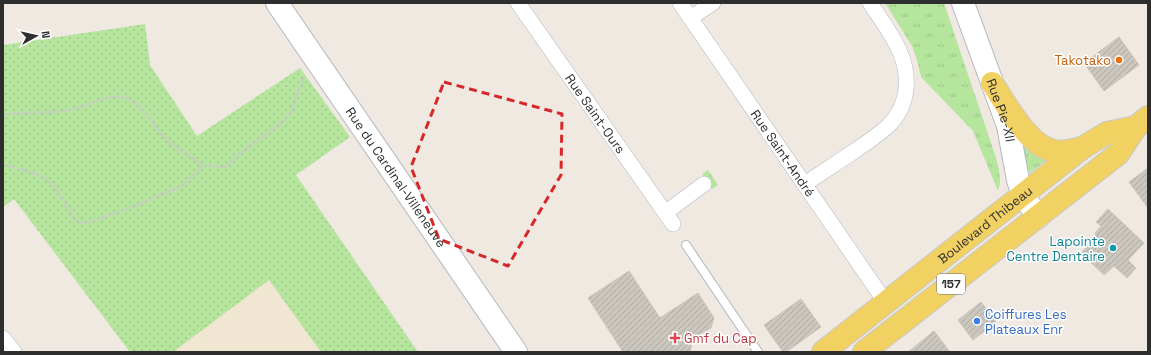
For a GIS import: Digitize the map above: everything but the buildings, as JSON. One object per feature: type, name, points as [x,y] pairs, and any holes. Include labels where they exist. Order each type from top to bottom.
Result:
[{"type":"main road","points":[[992,83],[1024,130],[1037,142],[1056,152],[1082,148]]},
{"type":"main road","name":"Boulevard Thibeau","points":[[823,352],[1082,148],[1107,133],[1142,122]]},
{"type":"main road","name":"Boulevard Thibeau","points":[[864,352],[1118,154],[1142,122]]},
{"type":"street","name":"Rue du Cardinal-Villeneuve","points":[[277,3],[516,352]]},
{"type":"street","name":"Rue Saint-Ours","points":[[518,3],[669,219],[704,184]]},
{"type":"street","name":"Rue Saint-André","points":[[680,3],[886,303]]},
{"type":"street","points":[[690,18],[713,3]]},
{"type":"street","points":[[805,184],[888,127],[904,102],[907,81],[903,60],[899,49],[870,3]]},
{"type":"street","name":"Rue Pie-XII","points":[[963,3],[1008,126],[1018,180],[1023,195],[1038,217]]},
{"type":"street","points":[[3,338],[14,352]]},
{"type":"lane","points":[[686,245],[758,352]]},
{"type":"path","points":[[3,164],[39,175],[49,181],[77,221],[93,221],[143,203],[182,186],[194,176],[202,166],[227,166],[252,143],[278,125],[289,115],[302,81],[306,76],[320,66]]},
{"type":"path","points":[[3,115],[18,112],[70,110],[114,97],[128,99],[146,113],[170,143],[202,166]]},
{"type":"highlighted area","points":[[444,82],[562,114],[561,175],[508,266],[439,239],[411,167]]},
{"type":"shaded area","points":[[269,280],[321,352],[173,352]]},
{"type":"green space","points":[[885,3],[944,3],[996,158],[1000,179],[998,191],[973,131],[921,77],[912,46]]},
{"type":"green space","points":[[145,24],[150,65],[197,136],[300,68],[350,137],[296,175],[418,352],[321,352],[269,280],[173,352],[130,352],[14,199],[3,207],[3,45]]},
{"type":"green space","points":[[1020,138],[1048,159],[1030,173],[1029,172]]},
{"type":"green space","points":[[708,170],[718,185],[712,189],[702,174]]},
{"type":"place","name":"Takotako","points":[[1119,60]]},
{"type":"place","name":"Lapointe Centre Dentaire","points":[[1113,248]]},
{"type":"place","name":"Coiffures Les Plateaux Enr","points":[[977,321]]},
{"type":"place","name":"Gmf du Cap","points":[[675,338]]}]
